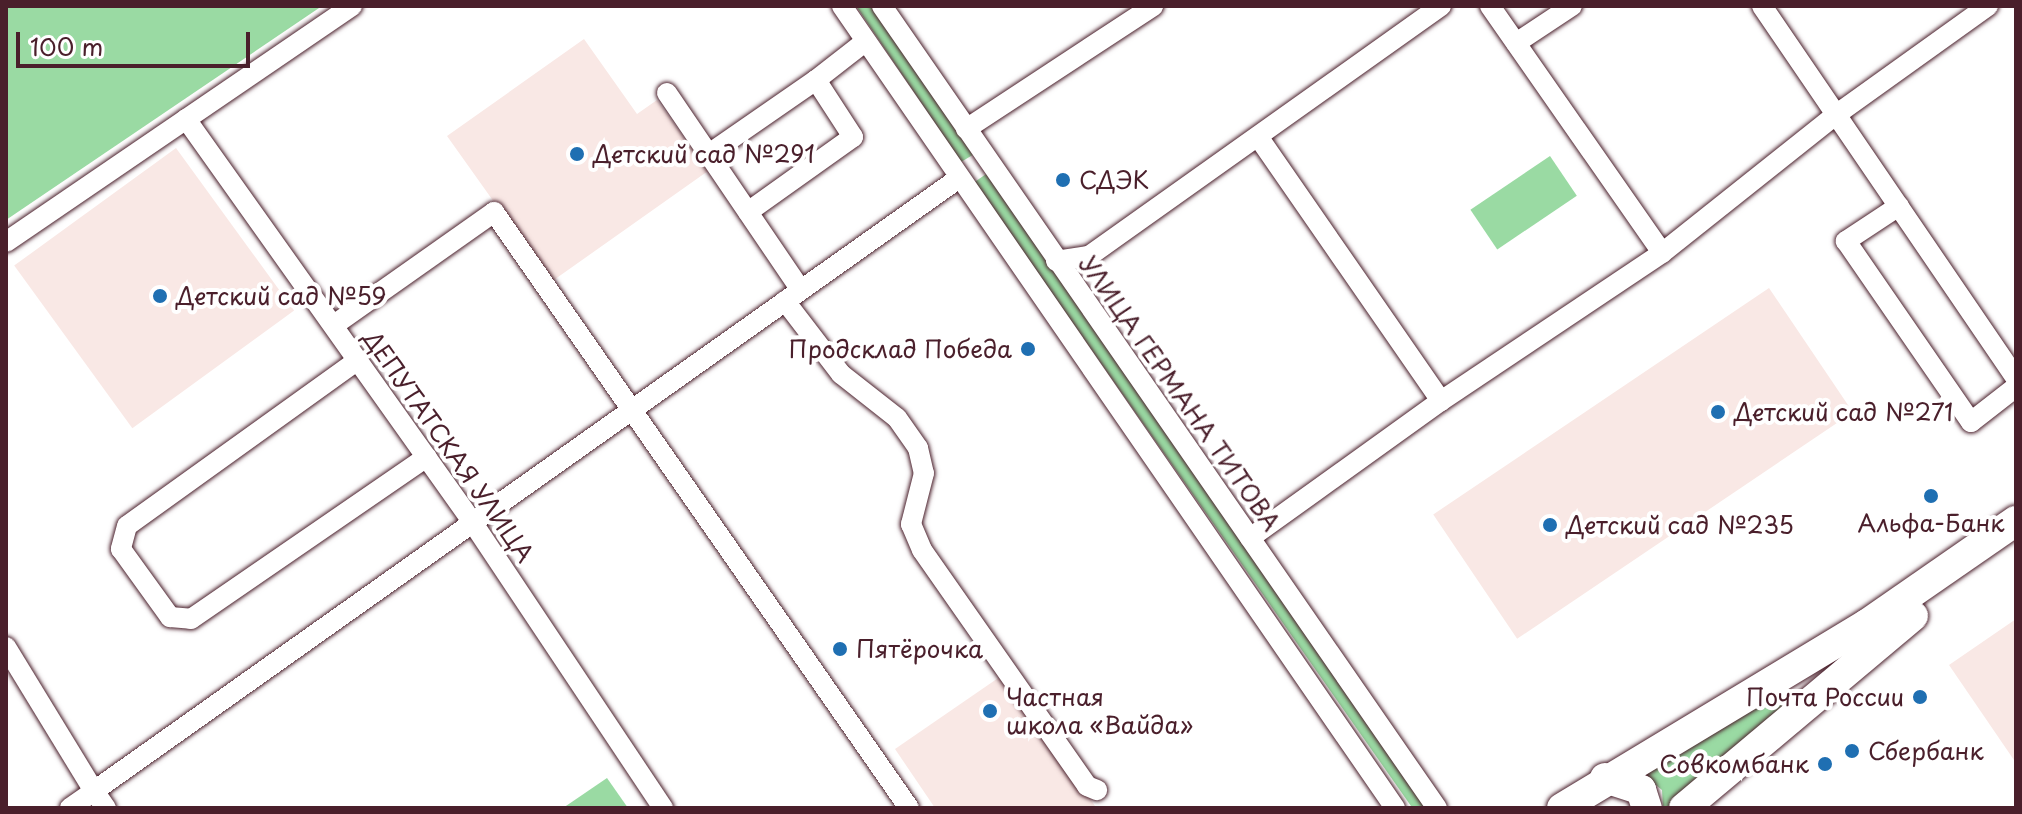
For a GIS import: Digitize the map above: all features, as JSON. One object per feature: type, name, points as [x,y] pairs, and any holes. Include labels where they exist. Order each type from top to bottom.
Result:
[{"type":"highway","points":[[1562,808],[1605,778],[1867,624],[2016,521]]},
{"type":"highway","points":[[1684,808],[1890,632],[2016,544]]},
{"type":"highway","points":[[1605,778],[1641,790],[1647,808]]},
{"type":"street","points":[[6,242],[352,6]]},
{"type":"street","points":[[842,6],[1395,808]]},
{"type":"street","name":"УЛИЦА ГЕРМАНА ТИТОВА","points":[[882,6],[1437,808]]},
{"type":"street","points":[[966,129],[1153,6]]},
{"type":"street","points":[[1056,261],[1089,256],[1441,6]]},
{"type":"street","points":[[1490,6],[1662,253]]},
{"type":"street","points":[[1516,43],[1572,6]]},
{"type":"street","points":[[1762,6],[2016,379]]},
{"type":"street","points":[[1250,538],[1441,401],[1662,253],[1837,114],[1988,6]]},
{"type":"street","points":[[709,154],[816,80],[866,41]]},
{"type":"street","points":[[748,212],[853,137],[816,80]]},
{"type":"street","points":[[667,93],[748,212],[841,374],[897,418],[918,448],[924,473],[911,524],[922,550],[1087,786],[1097,790]]},
{"type":"street","name":"ДЕПУТАТСКАЯ УЛИЦА","points":[[186,119],[473,523],[663,808]]},
{"type":"street","points":[[1259,138],[1441,401]]},
{"type":"street","points":[[70,808],[100,799],[473,523],[984,155]]},
{"type":"street","points":[[1899,206],[1846,241],[1971,422],[2016,387]]},
{"type":"street","points":[[334,325],[494,212],[909,808]]},
{"type":"street","points":[[358,360],[127,526],[121,549],[170,617],[191,619],[427,457]]},
{"type":"street","points":[[6,647],[100,799]]},
{"type":"shaded area","name":"Детский сад №291","points":[[584,39],[637,114],[657,100],[708,171],[551,282],[447,136]]},
{"type":"shaded area","name":"Детский сад №59","points":[[176,148],[294,311],[132,428],[14,266]]},
{"type":"shaded area","points":[[1769,288],[1853,412],[1517,639],[1433,514]]},
{"type":"shaded area","points":[[2016,619],[2016,763],[1949,665]]},
{"type":"shaded area","name":"Частная школа «Вайда»","points":[[1004,674],[1095,806],[935,808],[895,749]]},
{"type":"green space","points":[[6,6],[322,6],[6,220]]},
{"type":"green space","points":[[856,6],[875,6],[976,153],[961,162]]},
{"type":"green space","points":[[1550,156],[1577,196],[1497,249],[1470,210]]},
{"type":"green space","points":[[989,172],[1432,805],[1412,808],[974,182]]},
{"type":"green space","points":[[1775,688],[1784,692],[1787,701],[1774,716],[1669,808],[1663,808],[1662,790],[1636,769]]},
{"type":"green space","points":[[607,778],[628,808],[563,808]]},
{"type":"place","name":"Детский сад №291","points":[[577,154]]},
{"type":"place","name":"СДЭК","points":[[1063,180]]},
{"type":"place","name":"Детский сад №59","points":[[160,296]]},
{"type":"place","name":"Продсклад Победа","points":[[1028,349]]},
{"type":"place","name":"Детский сад №271","points":[[1718,412]]},
{"type":"place","name":"Альфа-Банк","points":[[1931,496]]},
{"type":"place","name":"Детский сад №235","points":[[1550,525]]},
{"type":"place","name":"Пятёрочка","points":[[840,649]]},
{"type":"place","name":"Почта России","points":[[1920,697]]},
{"type":"place","name":"Частная школа «Вайда»","points":[[990,711]]},
{"type":"place","name":"Сбербанк","points":[[1852,751]]},
{"type":"place","name":"Совкомбанк","points":[[1825,764]]}]
